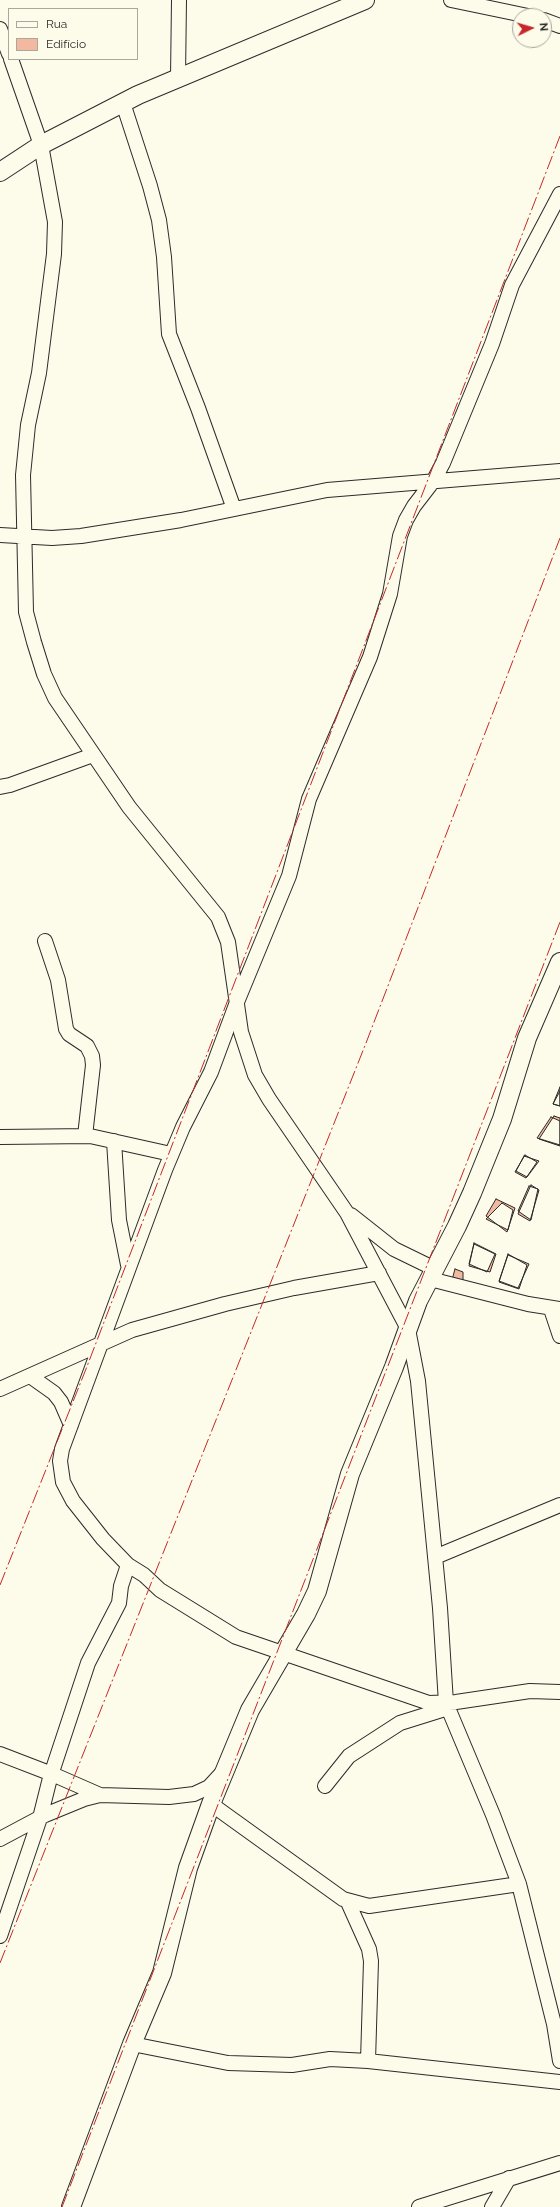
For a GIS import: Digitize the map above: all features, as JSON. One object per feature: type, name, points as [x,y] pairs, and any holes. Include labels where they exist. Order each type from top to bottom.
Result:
[{"type":"street","points":[[178,78],[179,0]]},
{"type":"street","points":[[0,172],[41,145],[124,103],[178,78],[365,0]]},
{"type":"street","points":[[451,0],[512,13]]},
{"type":"street","points":[[0,29],[8,51]]},
{"type":"street","points":[[11,60],[41,145],[55,222],[54,248],[39,372],[24,453],[23,537],[26,612],[44,674],[55,698],[129,807],[218,917],[228,942],[241,1032],[255,1076],[268,1099],[348,1213],[408,1329],[418,1381],[435,1557],[447,1706],[493,1815],[519,1884],[554,2024],[560,2061]]},
{"type":"street","points":[[124,103],[159,220],[164,257],[169,334],[198,408],[234,509]]},
{"type":"street","points":[[447,1706],[429,1703],[236,1637],[160,1590],[144,1575],[128,1565],[103,1539],[73,1501],[63,1482],[60,1462],[71,1425],[171,1154],[182,1127],[211,1072],[237,1002],[289,876],[309,798],[370,657],[390,594],[400,536],[406,520],[414,506],[434,480],[443,463],[492,344],[512,285],[560,194]]},
{"type":"street","points":[[0,535],[23,537],[81,536],[181,520],[327,490],[434,480],[560,471]]},
{"type":"street","points":[[0,787],[10,785],[93,754]]},
{"type":"street","points":[[45,941],[58,980],[66,1030],[69,1034],[87,1046],[92,1056],[93,1065],[84,1136]]},
{"type":"street","points":[[71,2207],[132,2044],[162,1973],[172,1938],[188,1868],[211,1804],[229,1766],[250,1710],[306,1614],[317,1590],[348,1481],[418,1301],[457,1226],[475,1186],[502,1119],[527,1038],[558,970]]},
{"type":"street","points":[[0,1137],[84,1136],[171,1154]]},
{"type":"street","points":[[114,1141],[119,1220],[129,1266]]},
{"type":"street","points":[[348,1213],[394,1249],[433,1274],[556,1309],[560,1336]]},
{"type":"street","points":[[0,1390],[132,1330],[225,1304],[294,1288],[378,1273]]},
{"type":"street","points":[[30,1376],[54,1394],[61,1402],[71,1425]]},
{"type":"street","points":[[435,1557],[560,1505]]},
{"type":"street","points":[[0,1936],[40,1818],[52,1774],[88,1663],[119,1603],[121,1586],[128,1565]]},
{"type":"street","points":[[325,1786],[349,1756],[400,1723],[447,1706],[530,1691],[560,1692]]},
{"type":"street","points":[[0,1754],[52,1774],[100,1796]]},
{"type":"street","points":[[0,1839],[40,1818],[84,1799],[100,1796],[169,1797],[194,1794],[210,1787],[229,1766]]},
{"type":"street","points":[[211,1804],[302,1870],[347,1900],[369,1906],[519,1884]]},
{"type":"street","points":[[347,1900],[369,1949],[371,1961],[368,2061]]},
{"type":"street","points":[[132,2044],[228,2063],[292,2065],[330,2060],[368,2061],[560,2082]]},
{"type":"street","points":[[419,2207],[560,2163]]},
{"type":"street","points":[[492,2207],[510,2178]]},
{"type":"building","points":[[560,1087],[560,1106],[553,1104]]},
{"type":"building","points":[[560,1091],[560,1106],[553,1104]]},
{"type":"building","points":[[554,1116],[560,1118],[560,1146],[539,1139]]},
{"type":"building","points":[[551,1117],[560,1121],[560,1145],[537,1138]]},
{"type":"building","points":[[525,1155],[537,1162],[526,1178],[515,1172]]},
{"type":"building","points":[[524,1156],[539,1161],[527,1177],[516,1171]]},
{"type":"building","points":[[531,1185],[539,1190],[530,1221],[518,1214]]},
{"type":"building","points":[[529,1186],[538,1189],[531,1220],[518,1211]]},
{"type":"building","points":[[496,1199],[515,1208],[507,1232],[486,1216]]},
{"type":"building","points":[[502,1203],[513,1210],[508,1230],[486,1219]]},
{"type":"building","points":[[474,1243],[496,1254],[490,1272],[469,1266]]},
{"type":"building","points":[[474,1244],[495,1254],[487,1272],[469,1264]]},
{"type":"building","points":[[508,1254],[527,1265],[519,1289],[499,1282]]},
{"type":"building","points":[[508,1255],[529,1264],[518,1288],[499,1281]]},
{"type":"building","points":[[455,1269],[463,1272],[463,1282],[452,1280]]},
{"type":"power","points":[[0,1585],[86,1369],[560,136]]},
{"type":"power","points":[[0,1963],[366,1043],[560,538]]},
{"type":"power","points":[[62,2207],[560,922]]}]
